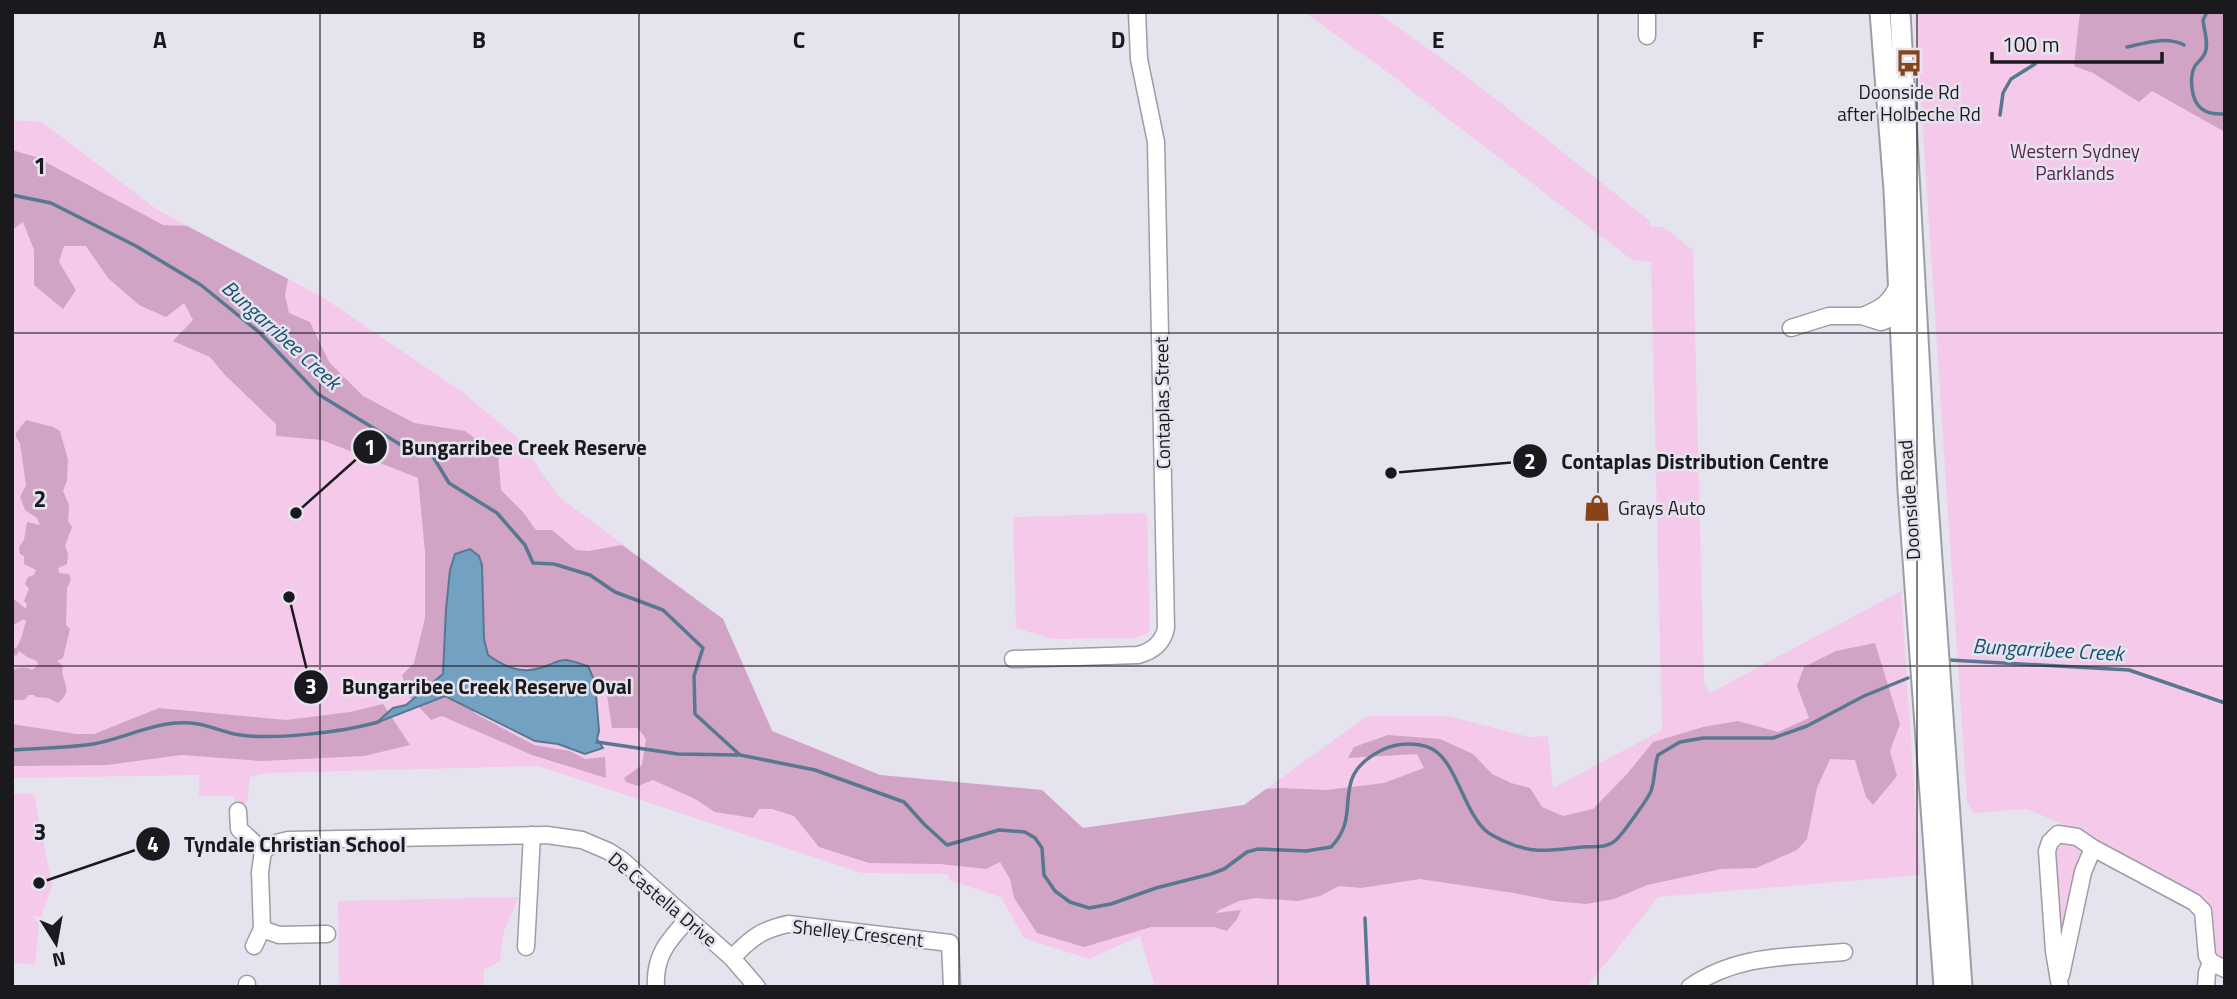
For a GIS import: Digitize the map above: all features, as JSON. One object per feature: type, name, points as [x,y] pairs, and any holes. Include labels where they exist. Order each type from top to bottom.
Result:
[{"type":"main road","name":"Doonside Road","points":[[1880,12],[1932,578],[1962,987]]},
{"type":"main road","name":"Doonside Road","points":[[1900,12],[1907,285],[1900,313],[1902,358],[1908,490],[1944,987]]},
{"type":"street","name":"Contaplas Street","points":[[1013,659],[1138,655],[1147,653],[1160,643],[1166,628],[1156,142],[1139,59],[1137,12]]},
{"type":"street","points":[[1647,12],[1647,36]]},
{"type":"street","points":[[1862,316],[1883,307],[1907,285]]},
{"type":"street","points":[[1880,321],[1900,313]]},
{"type":"street","points":[[1790,328],[1829,316],[1862,316],[1880,321],[1890,329],[1902,358]]},
{"type":"street","points":[[238,811],[239,830],[264,851],[260,872],[262,929],[254,946]]},
{"type":"street","points":[[2059,984],[2047,851],[2050,842],[2058,834],[2064,834],[2077,837],[2200,907],[2204,917],[2206,948],[2218,965],[2207,972],[2206,987]]},
{"type":"street","points":[[526,947],[533,835]]},
{"type":"street","name":"De Castella Drive","points":[[264,851],[276,843],[288,840],[533,835],[571,838],[608,851],[630,867],[732,958],[757,987]]},
{"type":"street","points":[[2059,984],[2083,872],[2093,848]]},
{"type":"street","points":[[656,987],[659,958],[664,946],[688,919]]},
{"type":"street","name":"Shelley Crescent","points":[[732,958],[749,940],[767,929],[788,924],[950,943],[952,987]]},
{"type":"street","points":[[262,929],[279,935],[327,934]]},
{"type":"street","points":[[1690,987],[1706,976],[1742,961],[1844,952]]},
{"type":"green space","points":[[1304,12],[1377,12],[1470,79],[1650,221],[1651,227],[1663,227],[1693,250],[1704,682],[1710,693],[1901,591],[1920,875],[1658,897],[1587,987],[1155,987],[1140,936],[1089,959],[1024,938],[1001,897],[949,880],[948,874],[862,873],[538,766],[268,773],[250,777],[247,803],[235,805],[234,796],[199,796],[199,775],[12,778],[12,120],[42,122],[156,209],[324,298],[462,392],[518,438],[559,497],[723,619],[773,731],[880,775],[1042,790],[1083,828],[1244,805],[1367,716],[1448,716],[1529,737],[1548,736],[1553,788],[1662,730],[1651,262],[1632,260],[1382,68]]},
{"type":"green space","name":"Western Sydney Parklands","points":[[1915,12],[2225,12],[2225,960],[2216,952],[2212,914],[2201,895],[2093,839],[2027,809],[1973,813],[1967,802]]},
{"type":"green space","points":[[1147,513],[1148,633],[1134,638],[1052,639],[1016,628],[1013,517]]},
{"type":"green space","points":[[12,794],[34,794],[52,885],[39,923],[35,964],[12,963]]},
{"type":"green space","points":[[2067,840],[2079,848],[2081,856],[2061,952],[2054,847]]},
{"type":"green space","points":[[519,897],[504,931],[500,961],[484,970],[483,987],[339,987],[338,901]]},
{"type":"shaded area","points":[[2080,12],[2225,12],[2225,132],[2152,91],[2139,102],[2093,73],[2074,66]]},
{"type":"shaded area","points":[[12,150],[36,157],[163,225],[187,226],[288,279],[285,295],[289,313],[310,322],[329,362],[363,396],[414,423],[465,431],[498,455],[501,490],[536,530],[552,530],[576,550],[589,551],[622,545],[723,619],[772,731],[880,775],[1042,790],[1083,828],[1244,805],[1266,789],[1326,790],[1384,783],[1424,768],[1417,754],[1348,758],[1354,747],[1388,735],[1440,739],[1473,754],[1492,774],[1530,788],[1542,807],[1563,816],[1593,809],[1653,742],[1703,727],[1738,721],[1778,732],[1809,718],[1797,686],[1804,667],[1836,651],[1875,643],[1900,724],[1890,751],[1897,776],[1873,805],[1866,797],[1855,760],[1830,759],[1817,788],[1807,839],[1797,850],[1756,868],[1721,869],[1647,885],[1614,899],[1586,904],[1554,901],[1420,879],[1361,888],[1339,886],[1320,896],[1298,901],[1256,898],[1239,901],[1216,913],[1241,910],[1227,931],[1214,927],[1151,927],[1084,947],[1037,933],[1014,898],[1010,879],[1000,862],[986,869],[940,864],[869,863],[819,847],[794,816],[772,809],[759,809],[753,818],[715,812],[695,799],[653,780],[638,786],[626,782],[624,778],[642,765],[646,739],[638,728],[612,728],[607,695],[595,682],[588,666],[552,662],[540,669],[503,666],[480,687],[474,713],[534,745],[570,751],[585,759],[605,757],[606,778],[532,755],[442,716],[431,720],[408,695],[402,675],[414,663],[425,618],[425,552],[418,478],[322,440],[276,436],[276,424],[210,357],[173,341],[193,320],[184,303],[166,317],[139,305],[108,278],[86,246],[64,246],[59,262],[76,290],[63,309],[34,285],[34,250],[23,222],[12,230]]},
{"type":"shaded area","points":[[26,420],[60,431],[68,460],[67,480],[63,491],[69,505],[68,521],[72,527],[65,546],[67,564],[58,568],[59,573],[69,574],[71,580],[67,588],[66,625],[70,629],[63,658],[57,661],[63,666],[66,689],[58,703],[34,695],[29,695],[24,700],[12,700],[14,669],[23,667],[32,670],[38,665],[37,661],[19,651],[12,656],[12,647],[16,648],[18,645],[26,621],[24,619],[12,626],[12,601],[15,600],[26,609],[27,604],[24,601],[29,589],[25,584],[36,570],[24,564],[24,556],[20,554],[19,547],[24,540],[27,522],[40,525],[37,518],[25,510],[20,497],[26,485],[16,433]]},
{"type":"shaded area","points":[[383,704],[410,745],[364,756],[262,761],[181,755],[107,765],[12,766],[12,724],[76,734],[94,734],[159,708],[286,720],[350,712]]},
{"type":"water","points":[[470,549],[479,556],[482,565],[484,639],[488,655],[506,666],[526,670],[566,660],[588,666],[595,682],[599,731],[597,739],[603,748],[585,754],[558,744],[535,741],[445,696],[376,723],[393,708],[406,705],[443,674],[450,570],[455,554]]},
{"type":"waterway","points":[[2207,12],[2203,20],[2206,49],[2193,71],[2193,95],[2202,109],[2225,114]]},
{"type":"waterway","points":[[2127,47],[2163,41],[2184,45]]},
{"type":"waterway","points":[[2000,115],[2003,93],[2011,79],[2035,64]]},
{"type":"waterway","name":"Bungarribee Creek","points":[[12,195],[51,203],[136,246],[201,285],[260,333],[318,394],[401,445],[432,455],[449,483],[497,513],[525,545],[533,563],[554,564],[590,575],[615,592],[663,610],[703,648],[694,676],[695,714],[740,755],[815,770],[904,802],[947,845],[999,830],[1025,832],[1035,838],[1042,848],[1044,875],[1055,891],[1070,902],[1089,908],[1211,874],[1224,869],[1247,852],[1258,849],[1306,851],[1331,847],[1341,834],[1350,784],[1355,772],[1365,761],[1382,750],[1403,744],[1426,746],[1445,760],[1478,822],[1494,836],[1534,850],[1605,846],[1620,836],[1649,795],[1658,755],[1680,742],[1703,738],[1773,738],[1807,726],[1864,696],[1908,678]]},
{"type":"waterway","name":"Bungarribee Creek","points":[[1949,660],[2129,670],[2225,703]]},
{"type":"waterway","points":[[12,750],[93,744],[155,726],[176,723],[199,724],[249,736],[286,736],[327,732],[378,722]]},
{"type":"waterway","points":[[597,742],[678,754],[738,755]]},
{"type":"waterway","points":[[1365,918],[1368,987]]},
{"type":"place","name":"Doonside Rd after Holbeche Rd","points":[[1909,63]]},
{"type":"place","name":"Contaplas Distribution Centre","points":[[1391,473]]},
{"type":"place","name":"Grays Auto","points":[[1597,508]]},
{"type":"place","name":"Bungarribee Creek Reserve","points":[[296,513]]},
{"type":"place","name":"Bungarribee Creek Reserve Oval","points":[[289,597]]},
{"type":"place","name":"Tyndale Christian School","points":[[39,883]]}]
